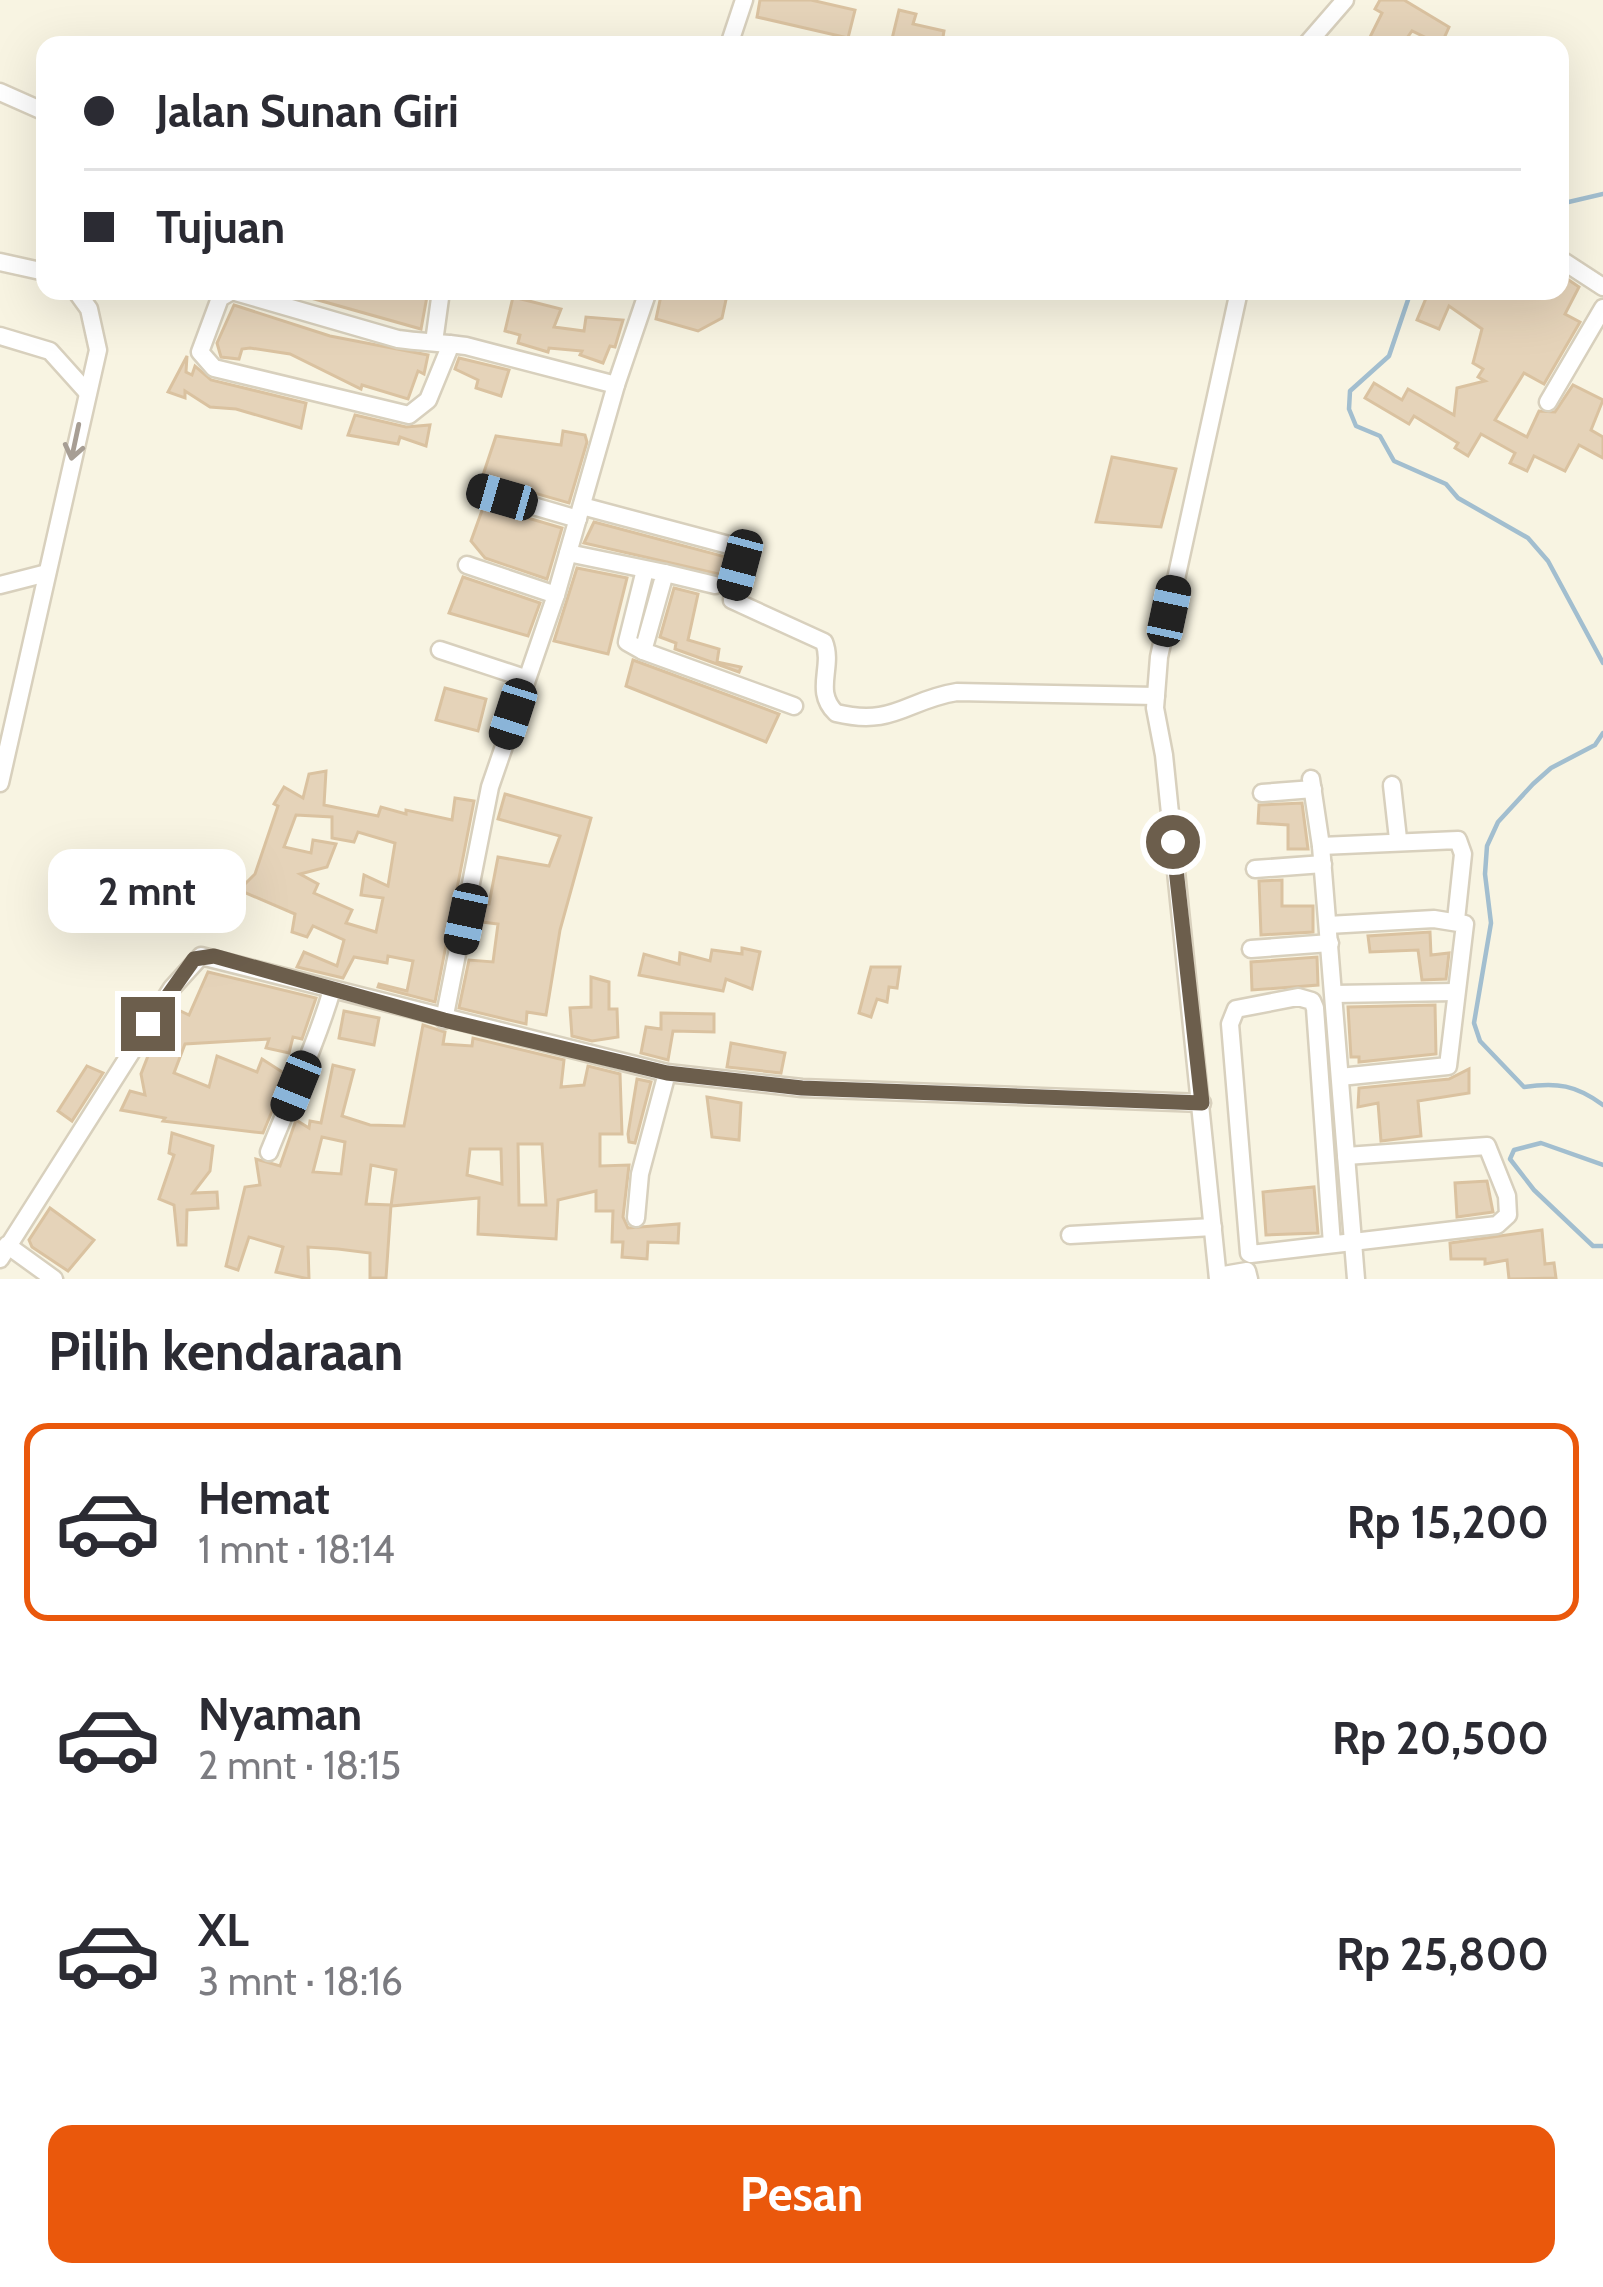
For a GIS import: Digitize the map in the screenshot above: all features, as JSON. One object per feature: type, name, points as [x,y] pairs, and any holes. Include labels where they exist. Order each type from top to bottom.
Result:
[{"type":"street","points":[[732,36],[744,0]]},
{"type":"street","points":[[1314,36],[1345,0]]},
{"type":"street","points":[[0,92],[36,108]]},
{"type":"street","points":[[0,262],[36,270]]},
{"type":"street","points":[[1569,265],[1603,286]]},
{"type":"street","points":[[0,783],[98,350],[82,300]]},
{"type":"street","points":[[219,300],[200,352],[214,368],[409,416],[428,400],[442,343],[441,300]]},
{"type":"street","points":[[259,300],[398,339],[442,343],[616,385]]},
{"type":"street","points":[[444,1020],[490,787],[556,595],[645,300]]},
{"type":"street","points":[[1237,300],[1159,657],[1156,696],[1218,1277],[1247,1271],[1249,1279]]},
{"type":"street","points":[[1548,402],[1603,308]]},
{"type":"street","points":[[0,335],[50,351],[86,391]]},
{"type":"street","points":[[478,490],[736,545],[741,554],[732,600],[824,642],[828,654],[823,692],[836,713],[899,715],[939,695],[957,692],[1156,696]]},
{"type":"street","points":[[568,553],[715,585]]},
{"type":"street","points":[[467,565],[556,595]]},
{"type":"street","points":[[645,570],[627,642],[794,706]]},
{"type":"street","points":[[0,585],[47,573]]},
{"type":"street","points":[[644,651],[664,573]]},
{"type":"street","points":[[440,650],[525,678]]},
{"type":"street","points":[[1262,793],[1312,784],[1322,855],[1356,1279]]},
{"type":"street","points":[[1392,785],[1398,839]]},
{"type":"street","points":[[1255,869],[1398,839],[1458,840],[1462,854],[1456,920]]},
{"type":"street","points":[[1251,949],[1329,934],[1456,920],[1465,924],[1448,1066],[1340,1077]]},
{"type":"street","points":[[55,1279],[4,1252],[194,959],[214,956],[444,1020],[667,1073],[802,1088],[1202,1103]]},
{"type":"street","points":[[269,1152],[299,1077],[311,1060],[332,990]]},
{"type":"street","points":[[1334,994],[1456,992]]},
{"type":"street","points":[[1332,1244],[1316,1008],[1307,997],[1236,1010],[1230,1024],[1248,1252],[1332,1244],[1497,1225],[1505,1222],[1509,1208],[1487,1146],[1346,1156]]},
{"type":"street","points":[[636,1218],[643,1162],[667,1073]]},
{"type":"street","points":[[1070,1234],[1213,1227]]},
{"type":"building","points":[[760,0],[811,0],[855,10],[848,36],[757,17]]},
{"type":"building","points":[[1380,0],[1404,0],[1449,27],[1445,36],[1412,31],[1408,36],[1370,36],[1382,13],[1375,9]]},
{"type":"building","points":[[899,10],[916,14],[913,24],[944,31],[943,36],[893,36]]},
{"type":"building","points":[[1569,280],[1579,287],[1565,314],[1580,322],[1544,384],[1524,373],[1495,420],[1527,437],[1539,411],[1555,412],[1573,385],[1603,400],[1591,430],[1603,437],[1603,458],[1579,445],[1565,471],[1534,456],[1527,471],[1510,463],[1515,453],[1481,434],[1468,456],[1455,448],[1458,443],[1414,416],[1409,424],[1365,398],[1374,383],[1402,400],[1408,389],[1454,415],[1457,388],[1485,381],[1478,377],[1483,369],[1473,363],[1482,329],[1449,306],[1439,329],[1417,320],[1425,300],[1569,300]]},
{"type":"building","points":[[318,300],[426,300],[421,329]]},
{"type":"building","points":[[512,300],[561,309],[554,327],[584,331],[586,317],[623,320],[615,347],[610,346],[603,363],[580,355],[582,351],[549,348],[548,352],[518,343],[520,335],[505,331]]},
{"type":"building","points":[[660,300],[726,300],[722,318],[698,331],[656,319]]},
{"type":"building","points":[[234,305],[330,336],[428,355],[424,374],[418,371],[408,399],[362,385],[361,389],[290,354],[250,348],[242,349],[239,359],[221,357],[217,343]]},
{"type":"building","points":[[187,356],[186,372],[192,375],[195,366],[211,380],[306,403],[301,428],[236,409],[210,407],[185,391],[185,398],[168,392]]},
{"type":"building","points":[[459,358],[509,370],[501,396],[476,388],[478,380],[455,369]]},
{"type":"building","points":[[355,415],[406,427],[430,425],[426,446],[400,437],[398,444],[348,435]]},
{"type":"building","points":[[563,431],[585,435],[587,442],[569,503],[482,478],[496,436],[561,445]]},
{"type":"building","points":[[1112,457],[1176,469],[1161,527],[1096,522]]},
{"type":"building","points":[[484,505],[562,528],[547,579],[485,558],[471,541]]},
{"type":"building","points":[[594,522],[726,557],[723,575],[584,543]]},
{"type":"building","points":[[577,568],[627,578],[608,654],[554,641]]},
{"type":"building","points":[[463,577],[540,603],[528,636],[449,613]]},
{"type":"building","points":[[674,588],[698,594],[688,640],[719,649],[717,662],[741,667],[739,672],[675,649],[676,643],[660,637]]},
{"type":"building","points":[[633,660],[779,714],[766,742],[626,686]]},
{"type":"building","points":[[445,688],[486,699],[478,731],[436,720]]},
{"type":"building","points":[[326,771],[324,805],[378,816],[381,807],[452,820],[455,798],[474,801],[435,1002],[378,987],[407,991],[413,961],[388,956],[387,963],[354,957],[343,978],[297,967],[304,952],[337,966],[344,940],[313,926],[307,937],[292,932],[295,914],[239,890],[255,874],[278,806],[274,804],[284,787],[303,798],[309,774]],"holes":[[[296,815],[332,817],[332,838],[354,842],[358,832],[395,843],[388,886],[364,875],[361,895],[383,898],[376,932],[346,923],[352,910],[314,893],[318,884],[300,874],[327,867],[336,844],[313,840],[311,853],[284,847]]]},
{"type":"building","points":[[505,794],[591,818],[560,930],[546,1015],[527,1012],[526,1024],[459,1008],[469,960],[493,962],[498,924],[482,922],[478,916],[480,904],[489,904],[498,857],[549,866],[560,836],[498,819]]},
{"type":"building","points":[[1302,803],[1308,849],[1288,849],[1288,825],[1258,823],[1259,805]]},
{"type":"building","points":[[1282,880],[1282,906],[1313,906],[1313,932],[1261,935],[1259,881]]},
{"type":"building","points":[[1430,932],[1431,955],[1449,953],[1446,979],[1422,980],[1418,950],[1370,952],[1368,936]]},
{"type":"building","points":[[742,948],[760,952],[752,989],[726,979],[723,991],[639,975],[644,954],[679,964],[680,953],[710,961],[712,950],[742,954]]},
{"type":"building","points":[[1317,957],[1318,985],[1252,990],[1251,962]]},
{"type":"building","points":[[871,967],[900,967],[897,988],[889,987],[887,1002],[877,999],[871,1017],[859,1013]]},
{"type":"building","points":[[208,972],[316,998],[302,1039],[293,1037],[289,1053],[266,1048],[269,1039],[185,1044],[174,1073],[209,1087],[217,1056],[257,1072],[262,1059],[287,1075],[263,1133],[163,1121],[165,1118],[121,1110],[130,1091],[145,1095],[141,1074],[155,1038],[174,1008],[189,1015]]},
{"type":"building","points":[[591,977],[609,982],[609,1009],[617,1009],[618,1037],[592,1041],[572,1036],[570,1008],[591,1007]]},
{"type":"building","points":[[1435,1005],[1436,1054],[1359,1062],[1359,1057],[1351,1057],[1348,1007]]},
{"type":"building","points":[[344,1011],[379,1018],[374,1045],[339,1038]]},
{"type":"building","points":[[661,1013],[714,1014],[714,1032],[673,1031],[668,1060],[641,1053],[646,1027],[661,1029]]},
{"type":"building","points":[[423,1025],[445,1032],[443,1044],[472,1046],[473,1038],[564,1060],[561,1087],[584,1085],[588,1066],[620,1074],[622,1134],[600,1134],[600,1166],[629,1165],[623,1217],[628,1228],[679,1224],[678,1243],[648,1242],[647,1259],[622,1257],[623,1242],[612,1242],[613,1211],[596,1211],[596,1191],[558,1200],[556,1239],[478,1234],[479,1198],[391,1206],[396,1170],[371,1165],[366,1204],[391,1205],[386,1278],[370,1278],[370,1253],[308,1247],[309,1279],[276,1272],[283,1247],[249,1237],[238,1270],[226,1266],[245,1187],[260,1185],[256,1159],[280,1166],[296,1120],[309,1128],[310,1121],[321,1123],[333,1065],[354,1070],[342,1116],[370,1125],[404,1126]],"holes":[[[322,1137],[345,1142],[341,1174],[313,1172]],[[518,1144],[542,1144],[546,1205],[519,1205]],[[470,1149],[501,1149],[502,1184],[467,1175]]]},
{"type":"building","points":[[731,1043],[785,1053],[781,1073],[727,1067]]},
{"type":"building","points":[[87,1066],[103,1073],[72,1121],[58,1111]]},
{"type":"building","points":[[1469,1069],[1469,1093],[1418,1101],[1421,1136],[1381,1141],[1378,1103],[1358,1107],[1359,1088],[1449,1079]]},
{"type":"building","points":[[637,1079],[651,1082],[635,1143],[629,1142],[628,1134]]},
{"type":"building","points":[[707,1097],[741,1103],[739,1140],[712,1137]]},
{"type":"building","points":[[172,1133],[213,1146],[210,1171],[193,1193],[217,1192],[218,1208],[187,1210],[186,1245],[178,1245],[174,1205],[159,1199],[174,1155],[169,1153]]},
{"type":"building","points":[[1487,1181],[1493,1212],[1457,1217],[1455,1183]]},
{"type":"building","points":[[1314,1187],[1318,1233],[1266,1235],[1263,1192]]},
{"type":"building","points":[[50,1208],[94,1240],[68,1271],[32,1247],[29,1240]]},
{"type":"building","points":[[1542,1230],[1545,1264],[1554,1263],[1556,1278],[1509,1279],[1507,1260],[1485,1264],[1485,1259],[1451,1259],[1450,1243]]},
{"type":"waterway","points":[[1569,202],[1603,194]]},
{"type":"waterway","points":[[1408,300],[1389,356],[1350,391],[1349,409],[1356,426],[1380,436],[1394,461],[1446,484],[1458,498],[1528,538],[1548,561],[1603,663]]},
{"type":"waterway","points":[[1603,733],[1595,745],[1551,768],[1533,784],[1498,822],[1487,846],[1491,923],[1474,1023],[1480,1041],[1524,1087],[1566,1087],[1603,1105]]},
{"type":"waterway","points":[[1603,1165],[1541,1143],[1514,1150],[1510,1159],[1534,1190],[1593,1246],[1603,1246]]},
{"type":"route","points":[[148,1024],[194,959],[214,956],[444,1020],[667,1073],[802,1088],[1202,1103],[1173,842]]}]
